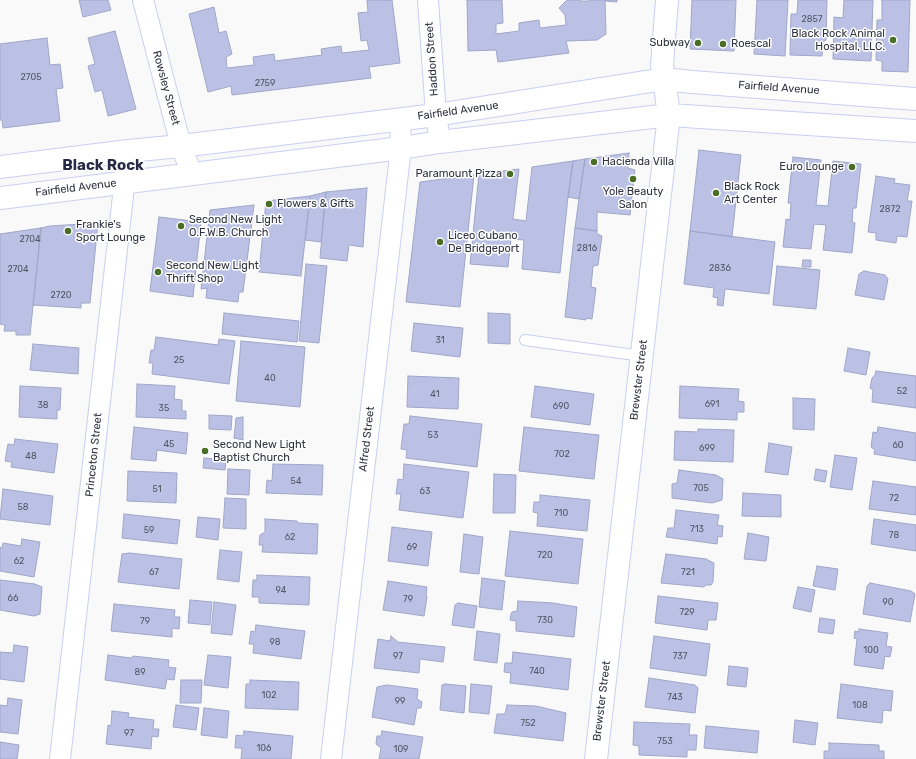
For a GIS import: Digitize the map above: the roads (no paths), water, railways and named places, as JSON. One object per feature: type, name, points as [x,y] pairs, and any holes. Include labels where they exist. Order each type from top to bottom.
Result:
[{"type":"main road","name":"Brewster Street","points":[[596,759],[669,115],[662,65],[667,0]]},
{"type":"main road","name":"Fairfield Avenue","points":[[0,167],[436,115],[664,79],[916,98]]},
{"type":"main road","name":"Fairfield Avenue","points":[[0,198],[440,142],[669,115],[916,131]]},
{"type":"street","name":"Rowsley Street","points":[[143,0],[181,146],[192,174]]},
{"type":"street","name":"Haddon Street","points":[[428,0],[436,115],[440,142]]},
{"type":"street","name":"Alfred Street","points":[[331,759],[401,148],[400,119]]},
{"type":"street","name":"Princeton Street","points":[[60,759],[128,151]]},
{"type":"lane","points":[[525,340],[642,356]]},
{"type":"place","name":"Black Rock Animal Hospital, LLC.","points":[[893,40]]},
{"type":"place","name":"Subway","points":[[698,43]]},
{"type":"place","name":"Roescal","points":[[723,44]]},
{"type":"place","name":"Hacienda Villa","points":[[594,162]]},
{"type":"place","name":"Euro Lounge","points":[[852,167]]},
{"type":"place","name":"Paramount Pizza","points":[[510,174]]},
{"type":"place","name":"Yole Beauty Salon","points":[[633,179]]},
{"type":"place","name":"Black Rock Art Center","points":[[716,193]]},
{"type":"place","name":"Flowers & Gifts","points":[[269,204]]},
{"type":"place","name":"Second New Light O.F.W.B. Church","points":[[181,226]]},
{"type":"place","name":"Frankie's Sport Lounge","points":[[68,231]]},
{"type":"place","name":"Liceo Cubano De Bridgeport","points":[[440,242]]},
{"type":"place","name":"Second New Light Thrift Shop","points":[[158,272]]},
{"type":"place","name":"Second New Light Baptist Church","points":[[205,451]]},
{"type":"district","name":"Black Rock","points":[[103,166]]}]
